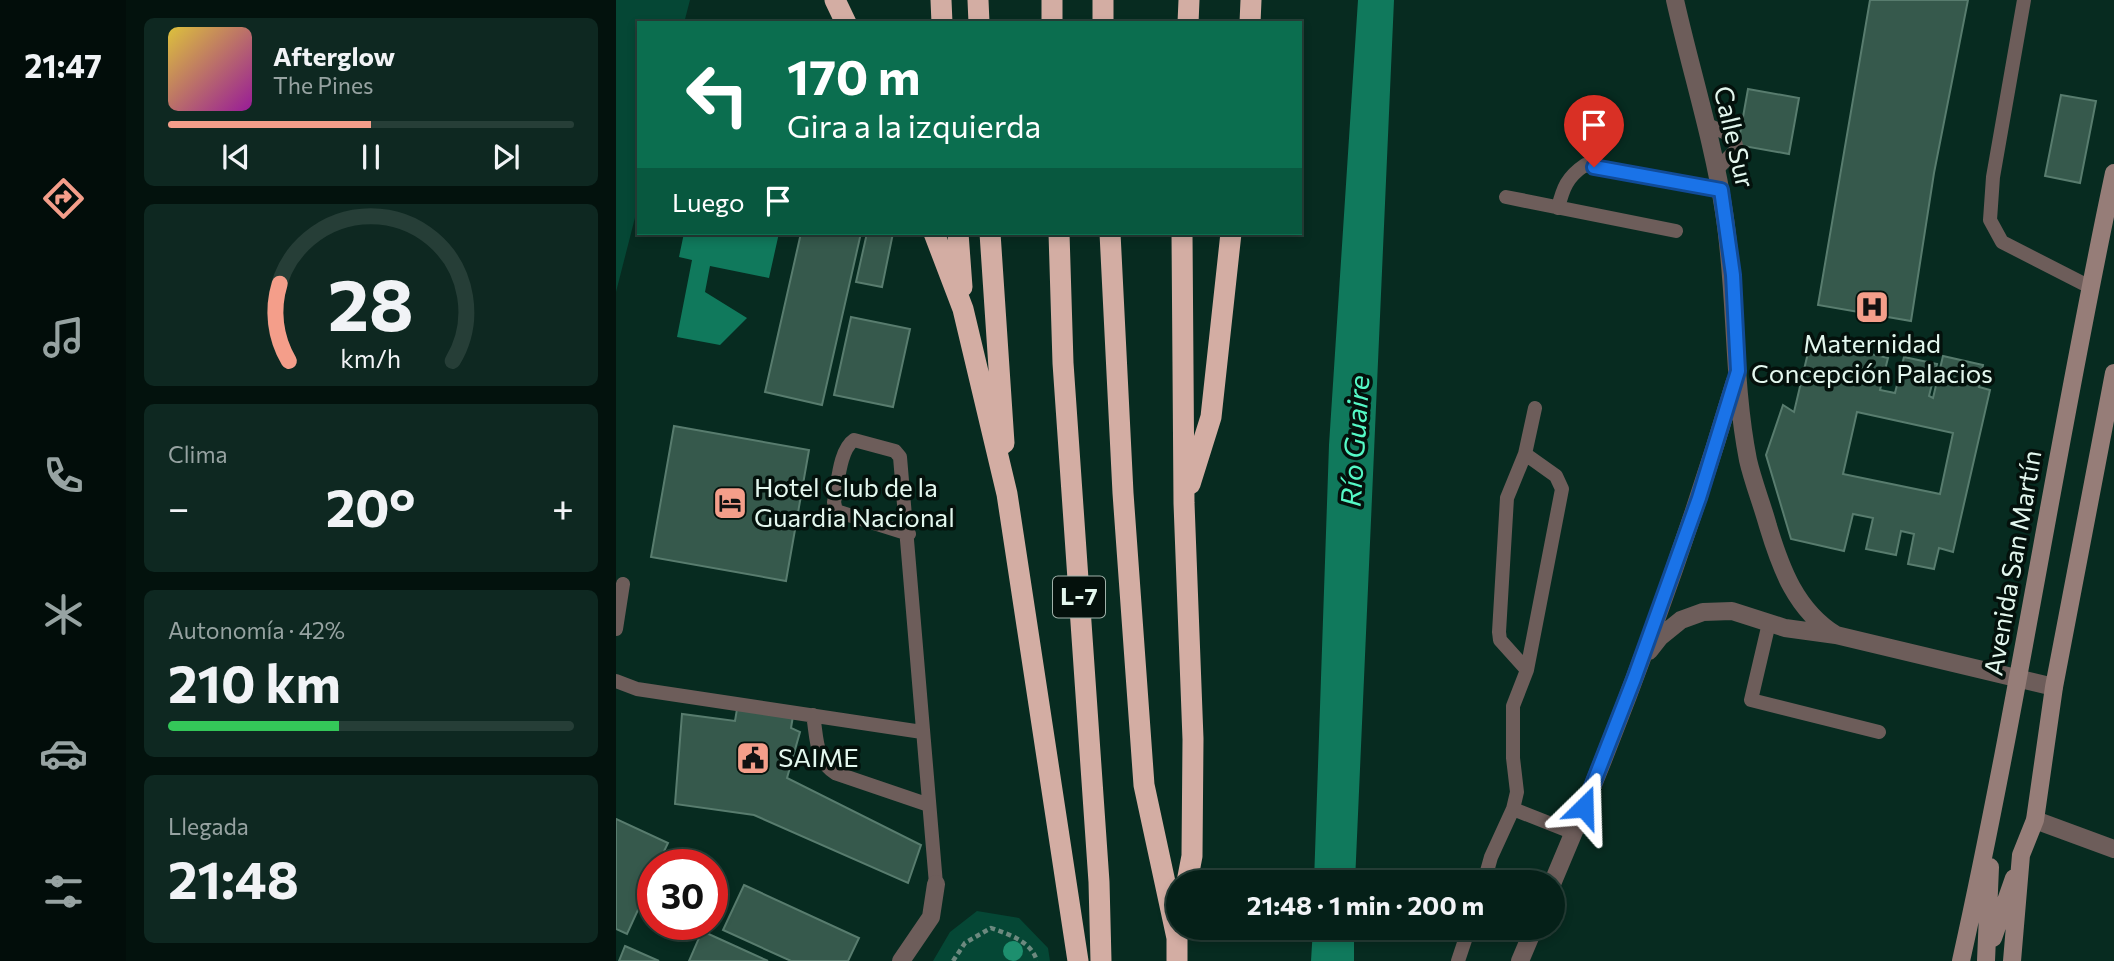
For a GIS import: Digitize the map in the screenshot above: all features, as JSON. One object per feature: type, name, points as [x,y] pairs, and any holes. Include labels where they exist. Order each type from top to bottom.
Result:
[{"type":"highway","points":[[835,0],[845,21]]},
{"type":"highway","points":[[941,0],[942,21]]},
{"type":"highway","points":[[978,0],[979,21]]},
{"type":"highway","points":[[1052,0],[1052,21]]},
{"type":"highway","points":[[1103,0],[1103,21]]},
{"type":"highway","points":[[1188,21],[1189,0]]},
{"type":"highway","points":[[1250,21],[1251,0]]},
{"type":"highway","points":[[935,235],[963,309],[1006,494],[1078,961]]},
{"type":"highway","points":[[958,235],[963,309]]},
{"type":"highway","points":[[990,235],[1001,374],[1006,494]]},
{"type":"highway","name":"L-7","points":[[1059,235],[1063,363],[1099,882],[1101,961]]},
{"type":"highway","name":"L-7","points":[[1110,235],[1123,493],[1144,785],[1166,881]]},
{"type":"highway","points":[[1182,235],[1184,503],[1193,739],[1192,856],[1189,870]]},
{"type":"highway","points":[[1184,503],[1211,416],[1231,235]]},
{"type":"highway","name":"L-7","points":[[1177,961],[1178,940]]},
{"type":"main road","name":"Avenida San Martín","points":[[1961,961],[1992,820],[2090,287],[2114,173]]},
{"type":"main road","points":[[1986,959],[2035,820],[2054,687],[2114,373]]},
{"type":"main road","points":[[1986,959],[1992,820]]},
{"type":"main road","points":[[2012,961],[2021,855]]},
{"type":"street","name":"Calle Sur","points":[[1675,0],[1721,190],[1733,275],[1738,371],[1748,460],[1774,545],[1791,589],[1818,625],[1836,635]]},
{"type":"street","name":"Calle Sur","points":[[1558,870],[1640,662],[1707,474],[1738,371]]},
{"type":"street","name":"Calle Sur","points":[[1640,662],[1660,637],[1681,620],[1703,612],[1732,611],[1785,628],[1836,635],[2054,687]]},
{"type":"street","points":[[2035,820],[2114,849]]},
{"type":"street","points":[[901,961],[931,917],[936,884]]},
{"type":"street","points":[[1520,961],[1529,940]]},
{"type":"lane","points":[[2024,0],[1993,177],[1990,220],[2002,243],[2090,287]]},
{"type":"lane","points":[[1706,124],[1733,137],[1737,142],[1736,150],[1717,169]]},
{"type":"lane","points":[[1558,208],[1564,185],[1571,174],[1585,165],[1721,190]]},
{"type":"lane","points":[[1506,197],[1676,231]]},
{"type":"lane","points":[[1527,670],[1500,640],[1499,632],[1507,498],[1525,454],[1535,408]]},
{"type":"lane","points":[[909,534],[836,511],[834,502],[845,452],[853,440],[895,451],[900,457],[909,534],[922,733],[936,884]]},
{"type":"lane","points":[[1487,870],[1513,809],[1517,792],[1513,758],[1513,706],[1527,670],[1562,489],[1556,476],[1525,454]]},
{"type":"lane","points":[[616,629],[623,584]]},
{"type":"lane","points":[[1769,623],[1751,700],[1879,732]]},
{"type":"lane","points":[[616,681],[637,689],[922,733]]},
{"type":"lane","points":[[813,715],[821,759],[825,766],[835,773],[929,805]]},
{"type":"lane","points":[[1513,809],[1574,833]]},
{"type":"lane","points":[[1458,961],[1465,940]]},
{"type":"path","points":[[953,961],[965,943],[991,928],[1020,938],[1037,961]]},
{"type":"shaded area","points":[[616,0],[690,0],[685,21],[637,21],[637,210],[616,292]]},
{"type":"shaded area","points":[[977,911],[1019,918],[1048,948],[1050,961],[933,961],[950,932]]},
{"type":"water","name":"Río Guaire","points":[[1358,0],[1394,0],[1356,870],[1314,870],[1329,445]]},
{"type":"water","points":[[684,235],[779,235],[769,278],[710,266],[705,292],[747,318],[720,345],[677,337],[692,260],[679,257]]},
{"type":"water","points":[[1312,940],[1354,940],[1354,961],[1311,961]]},
{"type":"building","points":[[1870,0],[1968,0],[1934,173],[1911,321],[1818,305]]},
{"type":"building","points":[[1748,89],[1799,98],[1789,154],[1738,145]]},
{"type":"building","points":[[2061,95],[2096,101],[2080,183],[2045,176]]},
{"type":"building","points":[[801,235],[861,235],[822,405],[765,392]]},
{"type":"building","points":[[867,235],[893,235],[882,287],[856,282]]},
{"type":"building","points":[[851,317],[910,329],[893,407],[834,395]]},
{"type":"building","points":[[1811,340],[1888,358],[1880,390],[1895,393],[1904,357],[1937,364],[1929,396],[1933,398],[1943,356],[1983,365],[1979,387],[1990,390],[1953,552],[1939,548],[1934,569],[1908,564],[1914,534],[1901,531],[1896,555],[1866,549],[1873,518],[1853,514],[1844,551],[1791,539],[1766,455],[1783,405],[1794,412]],"holes":[[[1857,412],[1953,433],[1940,494],[1843,474]]]},
{"type":"building","name":"Hotel Club de la Guardia Nacional","points":[[674,426],[809,450],[786,581],[651,557]]},
{"type":"building","points":[[737,709],[793,716],[791,728],[800,732],[787,778],[921,845],[908,883],[754,815],[675,804],[682,714],[735,721]]},
{"type":"building","points":[[616,819],[668,843],[665,849],[637,849],[637,912],[627,934],[616,929]]},
{"type":"building","points":[[744,885],[859,938],[848,961],[791,961],[728,932],[728,919]]},
{"type":"building","points":[[698,940],[722,940],[768,961],[689,961]]},
{"type":"building","points":[[625,946],[659,961],[619,961]]},
{"type":"place","name":"Maternidad Concepción Palacios","points":[[1872,307]]},
{"type":"place","name":"Hotel Club de la Guardia Nacional","points":[[730,503]]},
{"type":"place","name":"SAIME","points":[[753,758]]},
{"type":"route","points":[[1584,807],[1634,679],[1699,498],[1738,371],[1733,275],[1721,190],[1594,167]]}]
